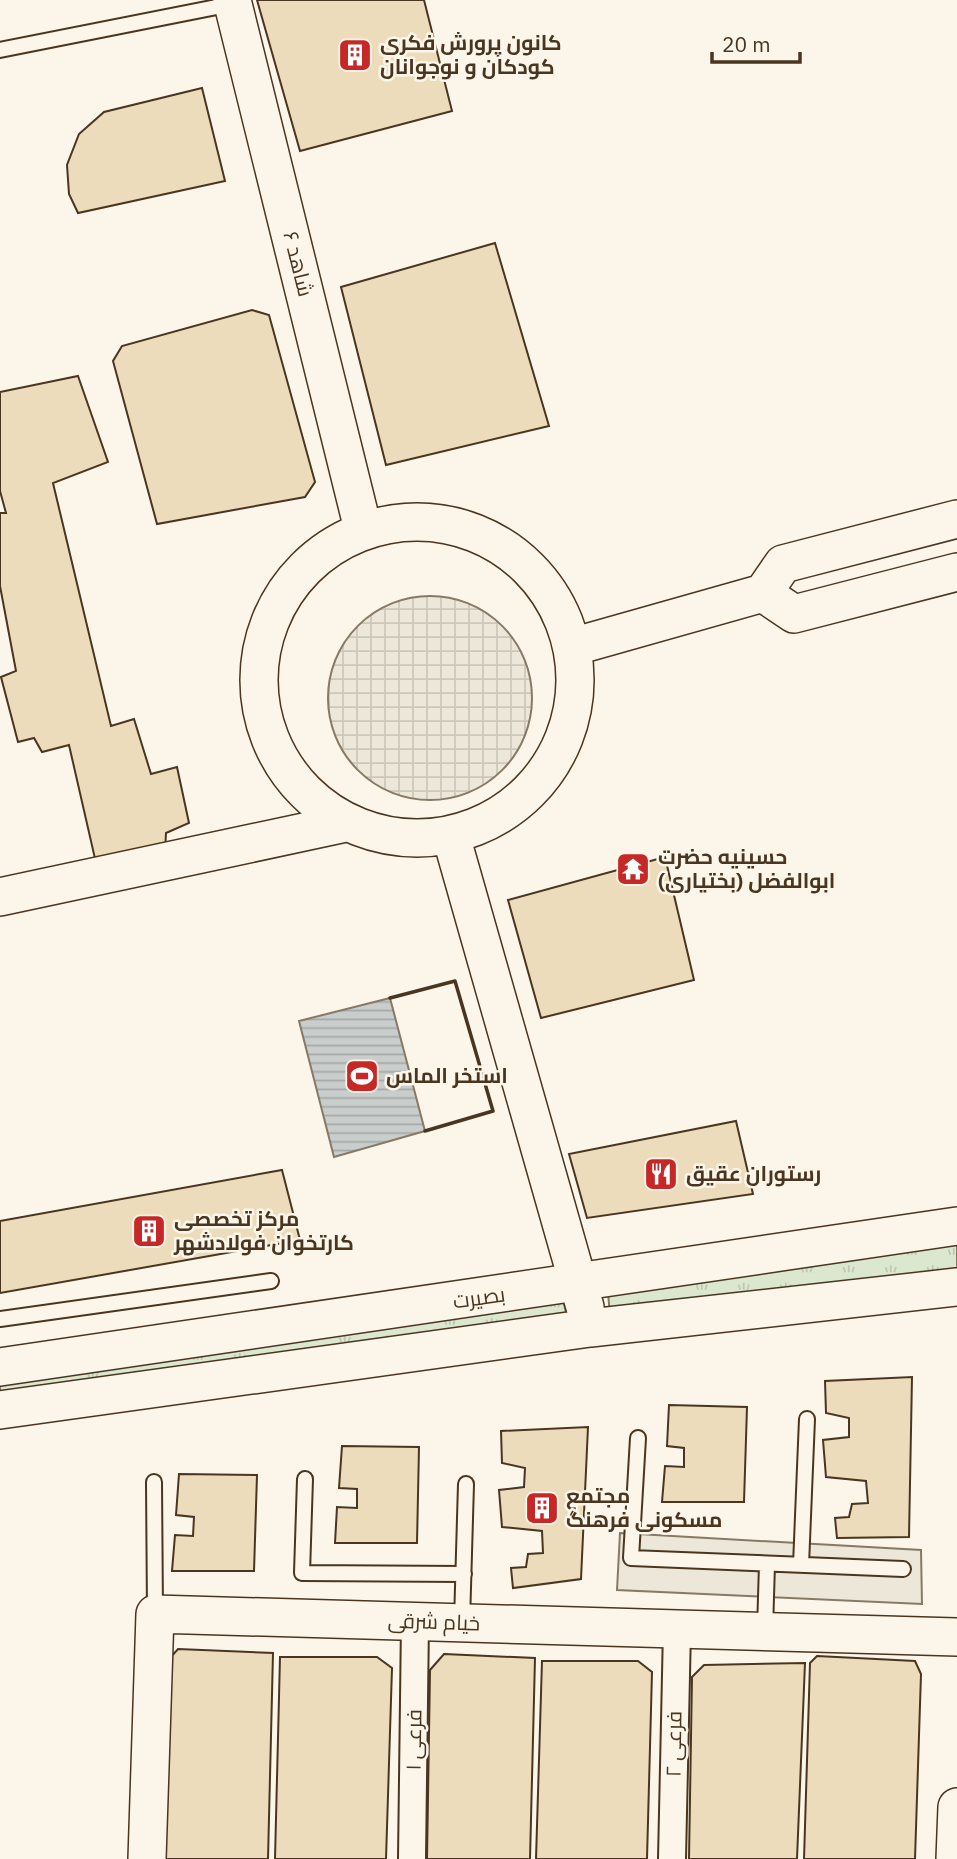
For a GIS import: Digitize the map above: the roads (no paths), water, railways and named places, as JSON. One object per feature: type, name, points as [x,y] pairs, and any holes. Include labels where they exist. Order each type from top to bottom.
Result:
[{"type":"street","name":"شاهد ۶","points":[[233,2],[363,529]]},
{"type":"street","points":[[572,647],[764,593],[783,564],[957,519]]},
{"type":"street","points":[[416,520],[469,528],[516,555],[552,595],[572,647],[575,695],[562,744],[536,786],[497,818],[451,836],[415,839],[379,835],[345,823],[303,791],[273,748],[258,697],[261,644],[282,594],[317,555],[363,529],[416,520]]},
{"type":"street","points":[[764,593],[794,614],[957,572]]},
{"type":"street","points":[[0,897],[345,823]]},
{"type":"street","points":[[451,836],[590,1328]]},
{"type":"street","name":"بصیرت","points":[[0,1367],[957,1226]]},
{"type":"street","points":[[0,1410],[590,1328],[957,1287]]},
{"type":"street","points":[[147,1859],[155,1614]]},
{"type":"street","name":"خیام شرقی","points":[[155,1614],[957,1637]]},
{"type":"street","name":"فرعی ۱","points":[[412,1859],[415,1621]]},
{"type":"street","name":"فرعی ۲","points":[[672,1859],[677,1629]]},
{"type":"street","points":[[955,1859],[957,1807]]},
{"type":"lane","points":[[0,51],[233,2]]},
{"type":"lane","points":[[0,1319],[271,1281]]},
{"type":"lane","points":[[801,1565],[807,1419]]},
{"type":"lane","points":[[638,1438],[631,1558],[903,1569]]},
{"type":"lane","points":[[305,1479],[302,1573],[464,1574]]},
{"type":"lane","points":[[154,1482],[155,1614]]},
{"type":"lane","points":[[462,1623],[466,1483]]},
{"type":"lane","points":[[764,1632],[767,1564]]},
{"type":"place","name":"کانون پرورش فکری کودکان و نوجوانان","points":[[355,55]]},
{"type":"place","name":"حسینیه حضرت ابوالفضل (بختیاری)","points":[[633,869]]},
{"type":"place","name":"استخر الماس","points":[[362,1076]]},
{"type":"place","name":"رستوران عقیق","points":[[661,1174]]},
{"type":"place","name":"مرکز تخصصی کارتخوان فولادشهر","points":[[149,1231]]},
{"type":"place","name":"مجتمع مسکونی فرهنگ","points":[[542,1508]]}]
